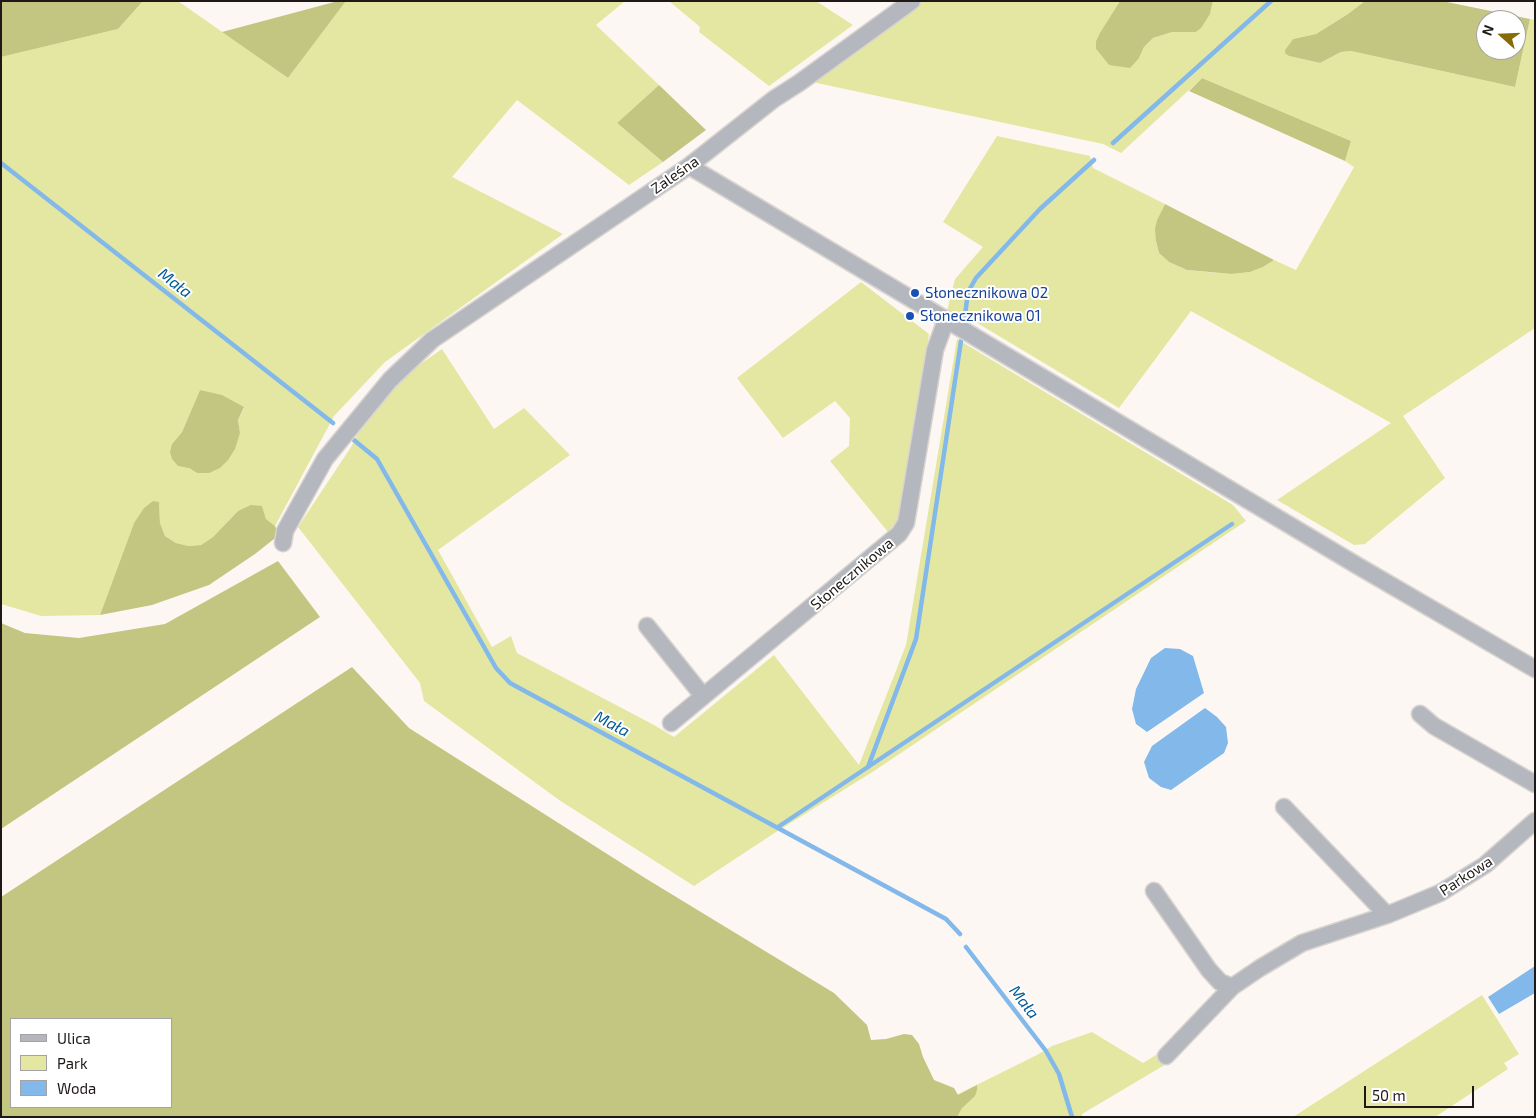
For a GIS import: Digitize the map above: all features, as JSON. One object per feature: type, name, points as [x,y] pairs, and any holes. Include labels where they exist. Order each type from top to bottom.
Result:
[{"type":"street","name":"Zaleśna","points":[[283,543],[286,531],[325,459],[390,380],[432,340],[689,166],[774,99],[912,1]]},
{"type":"street","points":[[689,166],[1358,566],[1535,669]]},
{"type":"street","name":"Słonecznikowa","points":[[671,723],[900,534],[906,523],[935,350],[946,320]]},
{"type":"street","points":[[647,626],[703,696]]},
{"type":"street","points":[[1420,714],[1434,726],[1535,784]]},
{"type":"street","points":[[1284,807],[1387,915]]},
{"type":"street","name":"Parkowa","points":[[1166,1056],[1232,987],[1260,968],[1302,943],[1426,900],[1466,879],[1507,847],[1535,821]]},
{"type":"street","points":[[1154,891],[1214,976],[1220,982],[1232,987]]},
{"type":"green space","points":[[1,1],[143,1],[118,29],[1,57]]},
{"type":"green space","points":[[143,1],[178,1],[288,78],[346,1],[625,1],[596,25],[659,85],[617,123],[663,162],[629,185],[517,100],[452,177],[563,234],[385,362],[334,416],[275,526],[266,519],[262,506],[238,511],[213,537],[201,545],[189,546],[176,543],[165,536],[160,523],[159,502],[134,523],[100,615],[41,616],[1,604],[1,57],[118,29]],"holes":[[[200,390],[244,408],[238,420],[240,433],[197,473],[189,468],[172,444],[182,432]]]},
{"type":"green space","points":[[338,1],[346,1],[288,78],[222,32]]},
{"type":"green space","points":[[669,1],[816,1],[853,25],[769,86],[699,32],[700,27]]},
{"type":"green space","points":[[922,1],[1120,1],[1096,41],[1096,49],[1109,65],[1139,58],[1144,47],[1153,38],[1172,32],[1196,32],[1210,14],[1213,1],[1365,1],[1316,34],[1293,39],[1285,50],[1289,56],[1320,63],[1341,52],[1351,51],[1515,87],[1521,60],[1526,60],[1526,37],[1530,19],[1535,20],[1535,328],[1403,416],[1445,478],[1365,544],[1354,545],[1277,500],[1391,423],[1191,311],[1119,408],[969,318],[967,324],[947,311],[955,279],[983,247],[943,222],[997,136],[1090,156],[1093,168],[1165,204],[1157,220],[1156,241],[1159,253],[1169,262],[1187,270],[1232,274],[1250,272],[1274,260],[1296,270],[1354,167],[1345,161],[1351,141],[1202,78],[1121,153],[1103,144],[812,82]]},
{"type":"green space","points":[[1120,1],[1213,1],[1210,14],[1201,28],[1196,32],[1172,32],[1153,38],[1144,47],[1139,58],[1130,68],[1109,65],[1096,49],[1096,41],[1100,33]]},
{"type":"green space","points":[[1365,1],[1442,1],[1486,10],[1476,10],[1476,60],[1521,60],[1515,87],[1351,51],[1341,52],[1320,63],[1289,56],[1285,53],[1293,39],[1316,34]]},
{"type":"green space","points":[[1526,18],[1530,19],[1526,37]]},
{"type":"green space","points":[[1202,78],[1351,141],[1345,161],[1189,91]]},
{"type":"green space","points":[[659,85],[706,130],[663,162],[617,123]]},
{"type":"green space","points":[[1165,204],[1274,260],[1250,272],[1232,274],[1187,270],[1169,262],[1159,253],[1155,229]]},
{"type":"green space","points":[[861,282],[929,334],[903,504],[897,521],[888,532],[830,461],[849,446],[850,418],[835,401],[783,438],[737,378]]},
{"type":"green space","points":[[957,339],[1233,505],[1246,521],[874,771],[694,886],[559,800],[424,701],[420,683],[298,527],[357,435],[406,374],[442,349],[494,429],[524,408],[570,455],[438,550],[492,647],[511,636],[517,653],[674,737],[774,655],[859,765],[906,645]]},
{"type":"green space","points":[[200,390],[222,395],[244,407],[238,420],[240,433],[235,449],[220,468],[209,473],[197,473],[189,468],[178,466],[172,459],[170,452],[172,444],[182,432]]},
{"type":"green space","points":[[153,501],[159,502],[160,523],[165,536],[176,543],[189,546],[201,545],[213,537],[238,511],[251,505],[262,506],[266,519],[275,526],[279,535],[255,554],[209,585],[152,605],[100,615],[134,523],[144,508]]},
{"type":"green space","points":[[278,561],[320,617],[1,829],[1,623],[25,633],[79,638],[165,624]]},
{"type":"green space","points":[[352,667],[409,728],[645,878],[834,993],[867,1025],[871,1040],[886,1039],[904,1034],[912,1035],[919,1044],[934,1080],[954,1088],[958,1095],[977,1085],[975,1096],[962,1108],[957,1117],[1,1117],[1,897]]},
{"type":"green space","points":[[1482,995],[1519,1054],[1504,1063],[1508,1069],[1435,1117],[1293,1117]]},
{"type":"green space","points":[[1092,1032],[1143,1063],[1159,1053],[1173,1060],[1082,1114],[1082,1117],[920,1117],[918,1114],[1052,1046]]},
{"type":"water","points":[[1165,648],[1180,649],[1193,656],[1204,693],[1147,732],[1136,724],[1132,709],[1136,689],[1151,658]]},
{"type":"water","points":[[1205,708],[1226,727],[1228,743],[1224,753],[1171,790],[1161,787],[1149,778],[1144,762],[1152,746]]},
{"type":"water","points":[[1535,966],[1535,993],[1499,1014],[1488,997]]},
{"type":"waterway","points":[[1113,143],[1271,1]]},
{"type":"waterway","points":[[965,315],[968,292],[976,278],[1040,209],[1094,160]]},
{"type":"waterway","name":"Mała","points":[[1,163],[333,423]]},
{"type":"waterway","points":[[868,767],[916,639],[961,341]]},
{"type":"waterway","name":"Mała","points":[[349,436],[377,459],[496,668],[510,683],[946,919],[960,934]]},
{"type":"waterway","points":[[778,827],[1232,524]]},
{"type":"waterway","name":"Mała","points":[[966,947],[1046,1051],[1059,1074],[1072,1117]]},
{"type":"place","name":"Słonecznikowa 02","points":[[915,293]]},
{"type":"place","name":"Słonecznikowa 01","points":[[910,316]]}]
